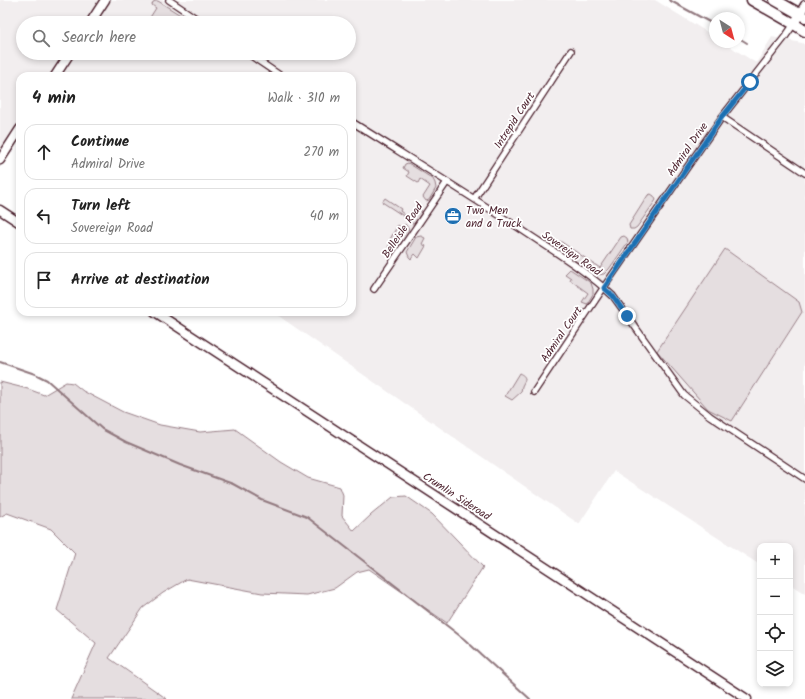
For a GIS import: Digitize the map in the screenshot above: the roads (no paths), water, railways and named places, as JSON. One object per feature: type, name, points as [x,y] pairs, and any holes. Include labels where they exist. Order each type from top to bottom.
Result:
[{"type":"highway","points":[[752,0],[805,31]]},
{"type":"highway","points":[[775,0],[803,12]]},
{"type":"street","points":[[95,16],[105,0]]},
{"type":"street","points":[[169,0],[193,16]]},
{"type":"street","name":"Admiral Drive","points":[[604,288],[722,117],[803,12]]},
{"type":"street","name":"Intrepid Court","points":[[474,199],[570,51]]},
{"type":"street","points":[[58,72],[65,60]]},
{"type":"street","points":[[257,60],[275,72]]},
{"type":"street","points":[[722,117],[805,173]]},
{"type":"street","name":"Sovereign Road","points":[[356,125],[583,270],[613,296],[684,395],[710,416],[805,479]]},
{"type":"street","points":[[0,160],[16,135]]},
{"type":"street","name":"Belleisle Road","points":[[374,289],[447,182]]},
{"type":"street","points":[[0,210],[16,220]]},
{"type":"street","name":"Admiral Court","points":[[534,392],[604,288]]},
{"type":"street","name":"Crumlin Sideroad","points":[[162,316],[747,699]]},
{"type":"waterway","points":[[669,0],[709,22]]},
{"type":"waterway","points":[[0,362],[35,374],[47,380],[102,429],[126,442],[180,465],[233,484],[262,500],[307,517],[464,639],[530,699]]},
{"type":"place","name":"Two Men and a Truck","points":[[453,216]]}]
